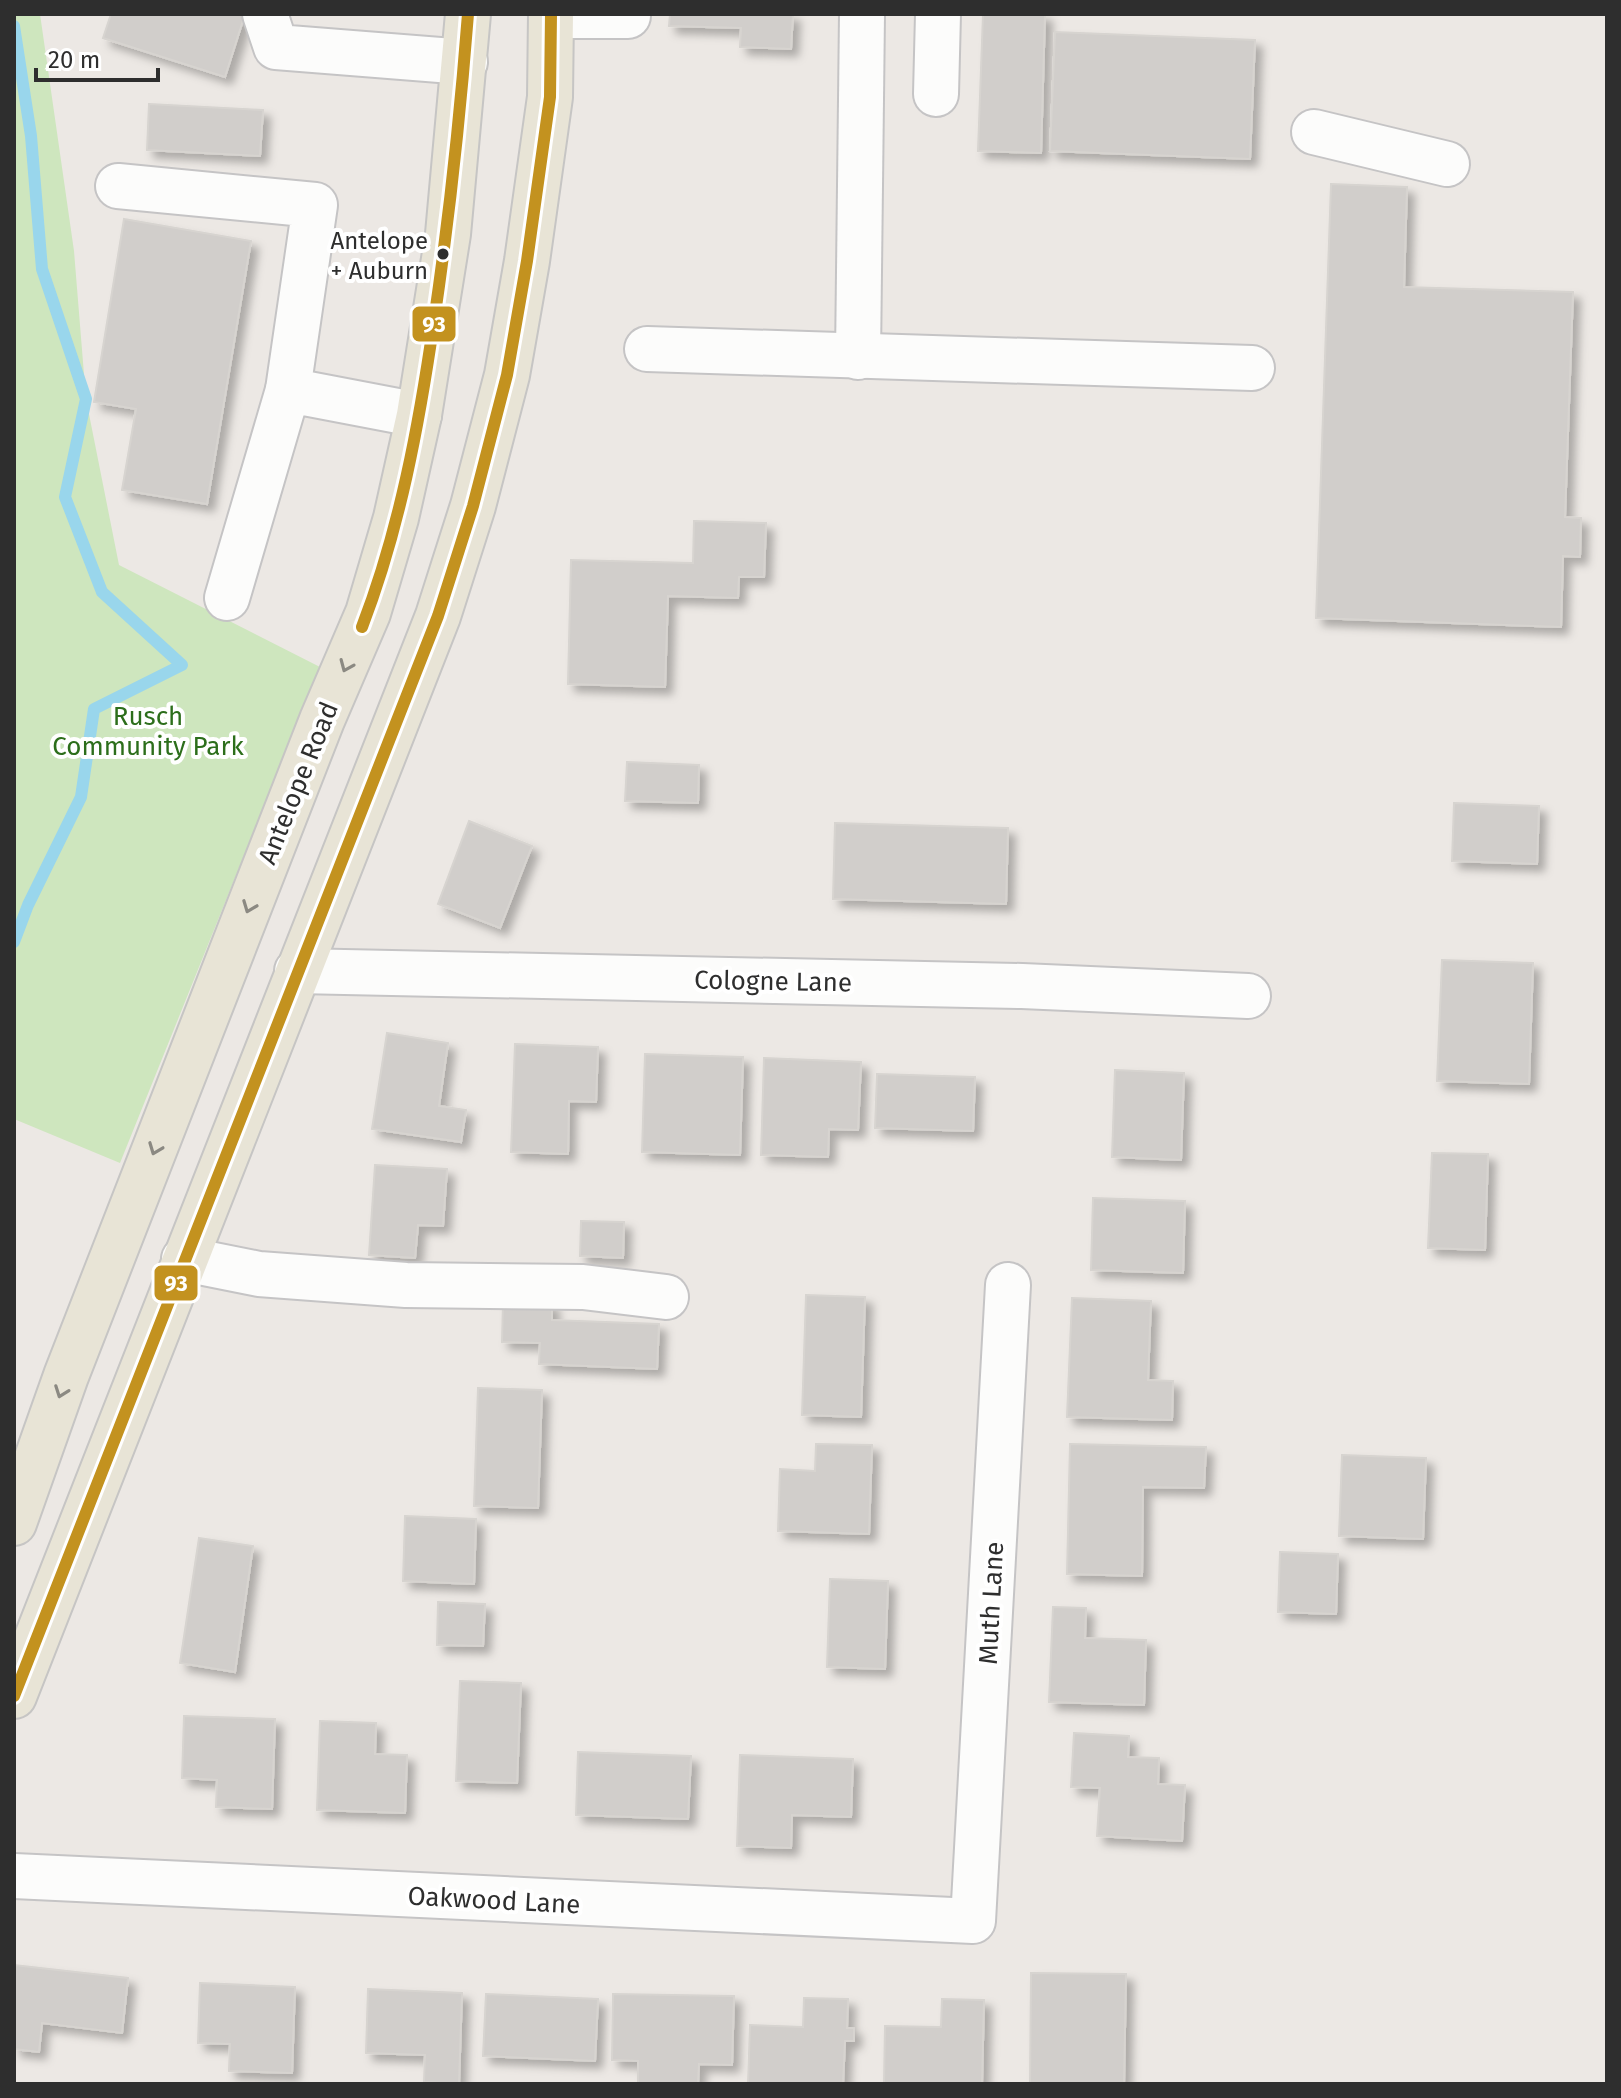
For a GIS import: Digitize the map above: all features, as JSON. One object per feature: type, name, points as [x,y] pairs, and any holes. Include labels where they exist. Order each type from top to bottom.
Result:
[{"type":"main road","name":"Antelope Road","points":[[14,1523],[72,1361],[322,720],[368,613],[396,518],[419,415],[448,234],[468,14]]},
{"type":"main road","points":[[14,1696],[438,616],[473,506],[507,375],[550,97],[551,15]]},
{"type":"street","points":[[265,14],[276,47],[465,62]]},
{"type":"street","points":[[551,15],[628,14]]},
{"type":"street","points":[[858,357],[862,14]]},
{"type":"street","points":[[936,94],[938,14]]},
{"type":"street","points":[[1314,132],[1447,164]]},
{"type":"street","points":[[118,186],[315,205],[288,390],[227,598]]},
{"type":"street","points":[[647,349],[1252,368]]},
{"type":"street","points":[[288,390],[419,415]]},
{"type":"street","name":"Cologne Lane","points":[[297,971],[1022,986],[1248,996]]},
{"type":"street","points":[[184,1259],[259,1274],[406,1285],[583,1287],[666,1297]]},
{"type":"street","name":"Muth Lane","points":[[973,1921],[1008,1285]]},
{"type":"street","name":"Oakwood Lane","points":[[14,1876],[64,1881],[973,1921]]},
{"type":"green space","name":"Rusch Community Park","points":[[14,14],[40,14],[74,251],[86,399],[119,565],[320,667],[120,1163],[14,1119]]},
{"type":"building","points":[[111,14],[245,14],[225,77],[103,38]]},
{"type":"building","points":[[670,14],[793,14],[791,49],[740,47],[741,28],[669,26]]},
{"type":"building","points":[[983,14],[1045,14],[1041,153],[978,151]]},
{"type":"building","points":[[1055,32],[1255,40],[1250,159],[1050,151]]},
{"type":"building","points":[[149,104],[263,110],[260,156],[147,150]]},
{"type":"building","points":[[1331,184],[1407,187],[1404,287],[1573,292],[1565,517],[1581,518],[1580,557],[1563,556],[1561,627],[1316,618]]},
{"type":"building","points":[[124,219],[251,241],[207,504],[122,490],[136,409],[94,402]]},
{"type":"building","points":[[694,521],[766,523],[764,577],[739,577],[738,598],[668,596],[665,687],[568,684],[571,560],[693,563]]},
{"type":"building","points":[[627,762],[699,765],[698,803],[625,801]]},
{"type":"building","points":[[1454,803],[1539,806],[1537,864],[1452,861]]},
{"type":"building","points":[[469,821],[532,846],[500,928],[438,904]]},
{"type":"building","points":[[835,823],[1008,828],[1006,904],[833,899]]},
{"type":"building","points":[[1442,960],[1533,963],[1529,1084],[1437,1081]]},
{"type":"building","points":[[387,1033],[448,1043],[439,1106],[466,1110],[461,1142],[372,1129]]},
{"type":"building","points":[[515,1044],[598,1047],[596,1102],[569,1101],[568,1154],[511,1152]]},
{"type":"building","points":[[645,1054],[743,1057],[740,1155],[642,1152]]},
{"type":"building","points":[[764,1058],[861,1062],[858,1130],[829,1129],[828,1157],[761,1155]]},
{"type":"building","points":[[1115,1070],[1184,1073],[1181,1160],[1112,1157]]},
{"type":"building","points":[[877,1074],[975,1077],[973,1131],[875,1128]]},
{"type":"building","points":[[1432,1153],[1488,1154],[1485,1250],[1428,1248]]},
{"type":"building","points":[[375,1165],[447,1169],[443,1226],[418,1225],[415,1258],[369,1255]]},
{"type":"building","points":[[1093,1198],[1185,1201],[1183,1273],[1091,1270]]},
{"type":"building","points":[[581,1221],[624,1222],[623,1258],[580,1256]]},
{"type":"building","points":[[806,1295],[865,1297],[861,1417],[802,1415]]},
{"type":"building","points":[[1072,1298],[1151,1301],[1148,1380],[1173,1381],[1172,1420],[1067,1417]]},
{"type":"building","points":[[503,1301],[552,1303],[552,1320],[659,1324],[657,1369],[539,1364],[540,1343],[502,1342]]},
{"type":"building","points":[[478,1388],[542,1390],[538,1508],[474,1506]]},
{"type":"building","points":[[816,1444],[872,1445],[869,1534],[778,1531],[780,1469],[815,1471]]},
{"type":"building","points":[[1070,1444],[1206,1447],[1204,1488],[1143,1487],[1142,1576],[1067,1574]]},
{"type":"building","points":[[1342,1455],[1426,1458],[1423,1539],[1339,1536]]},
{"type":"building","points":[[405,1516],[476,1519],[474,1584],[403,1581]]},
{"type":"building","points":[[199,1538],[253,1546],[235,1672],[180,1663]]},
{"type":"building","points":[[1280,1552],[1338,1554],[1336,1614],[1278,1612]]},
{"type":"building","points":[[830,1579],[888,1581],[885,1669],[827,1667]]},
{"type":"building","points":[[438,1602],[485,1604],[483,1646],[437,1645]]},
{"type":"building","points":[[1053,1607],[1086,1608],[1085,1638],[1146,1640],[1144,1705],[1049,1702]]},
{"type":"building","points":[[460,1681],[521,1683],[517,1783],[456,1781]]},
{"type":"building","points":[[184,1716],[275,1719],[272,1809],[216,1807],[217,1780],[182,1778]]},
{"type":"building","points":[[320,1721],[376,1723],[375,1754],[407,1755],[405,1813],[317,1810]]},
{"type":"building","points":[[1074,1733],[1129,1736],[1128,1757],[1159,1758],[1158,1784],[1185,1785],[1182,1841],[1097,1836],[1100,1788],[1071,1787]]},
{"type":"building","points":[[578,1752],[691,1756],[688,1819],[576,1815]]},
{"type":"building","points":[[740,1755],[853,1759],[851,1817],[792,1815],[791,1848],[737,1846]]},
{"type":"building","points":[[14,1965],[128,1978],[122,2033],[42,2023],[39,2052],[14,2049]]},
{"type":"building","points":[[1031,1973],[1126,1974],[1124,2084],[1030,2084]]},
{"type":"building","points":[[200,1983],[295,1987],[292,2073],[229,2071],[230,2044],[198,2043]]},
{"type":"building","points":[[368,1989],[462,1993],[459,2084],[424,2082],[425,2055],[366,2053]]},
{"type":"building","points":[[486,1994],[598,1999],[595,2061],[483,2056]]},
{"type":"building","points":[[613,1994],[734,1996],[732,2065],[699,2064],[698,2084],[638,2084],[638,2061],[612,2060]]},
{"type":"building","points":[[804,1998],[848,1999],[847,2028],[854,2028],[854,2041],[845,2041],[843,2084],[748,2084],[750,2025],[803,2027]]},
{"type":"building","points":[[942,1999],[984,2000],[982,2084],[884,2084],[885,2026],[941,2027]]},
{"type":"waterway","points":[[14,26],[31,136],[42,269],[86,399],[65,497],[102,592],[182,665],[94,709],[81,797],[28,905],[14,942]]},
{"type":"transit line","name":"93","points":[[362,627],[398,514],[422,399],[449,206],[468,14]]},
{"type":"transit line","name":"93","points":[[14,1696],[438,616],[473,506],[507,375],[550,97],[551,14]]},
{"type":"place","name":"Antelope + Auburn","points":[[443,254]]}]
